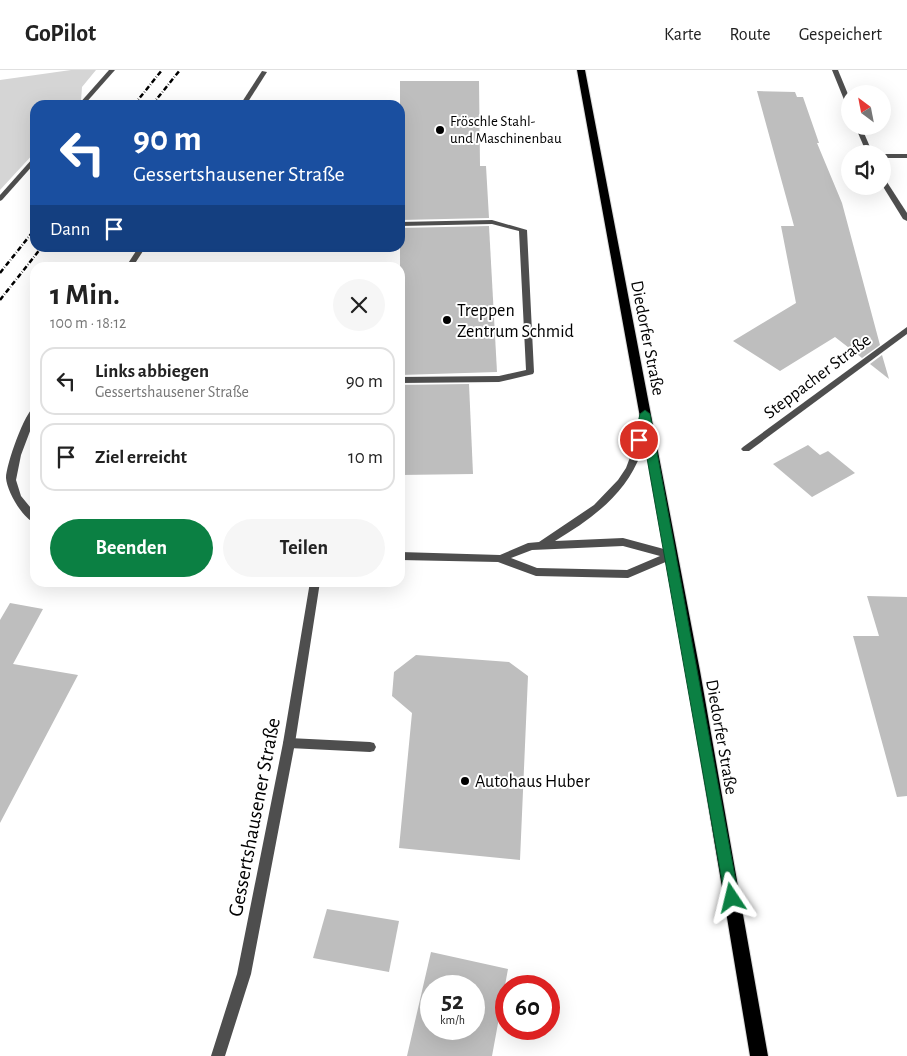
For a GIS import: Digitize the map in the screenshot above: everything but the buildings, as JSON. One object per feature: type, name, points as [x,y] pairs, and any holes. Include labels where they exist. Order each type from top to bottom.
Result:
[{"type":"main road","name":"Diedorfer Straße","points":[[581,70],[671,555],[759,1056]]},
{"type":"street","points":[[85,100],[112,70]]},
{"type":"street","points":[[835,70],[841,85]]},
{"type":"street","points":[[246,100],[264,72]]},
{"type":"street","points":[[891,156],[907,156]]},
{"type":"street","points":[[0,199],[30,165]]},
{"type":"street","points":[[891,193],[907,219]]},
{"type":"street","points":[[405,224],[492,222],[524,230],[530,372],[499,379],[405,380]]},
{"type":"street","name":"Steppacher Straße","points":[[746,449],[907,330]]},
{"type":"street","points":[[540,546],[578,522],[619,487],[637,454],[645,414]]},
{"type":"street","points":[[30,417],[11,478],[21,507],[30,515]]},
{"type":"street","points":[[502,558],[531,546],[623,542],[671,555]]},
{"type":"street","points":[[405,556],[502,558],[536,572],[628,574],[671,555]]},
{"type":"street","name":"Gessertshausener Straße","points":[[218,1056],[244,974],[289,743],[314,587]]},
{"type":"street","points":[[289,743],[370,747]]},
{"type":"shaded area","points":[[71,70],[96,70],[82,87],[81,100],[30,100],[30,157],[0,190],[0,80]]},
{"type":"railway","points":[[138,100],[162,70]]},
{"type":"railway","points":[[156,100],[180,70]]},
{"type":"railway","points":[[0,273],[30,235]]},
{"type":"railway","points":[[0,300],[38,252]]},
{"type":"place","name":"Fröschle Stahl- und Maschinenbau","points":[[440,130]]},
{"type":"place","name":"Treppen Zentrum Schmid","points":[[447,320]]},
{"type":"place","name":"Autohaus Huber","points":[[465,781]]},
{"type":"route","points":[[639,440],[645,414],[693,671],[732,898]]}]
